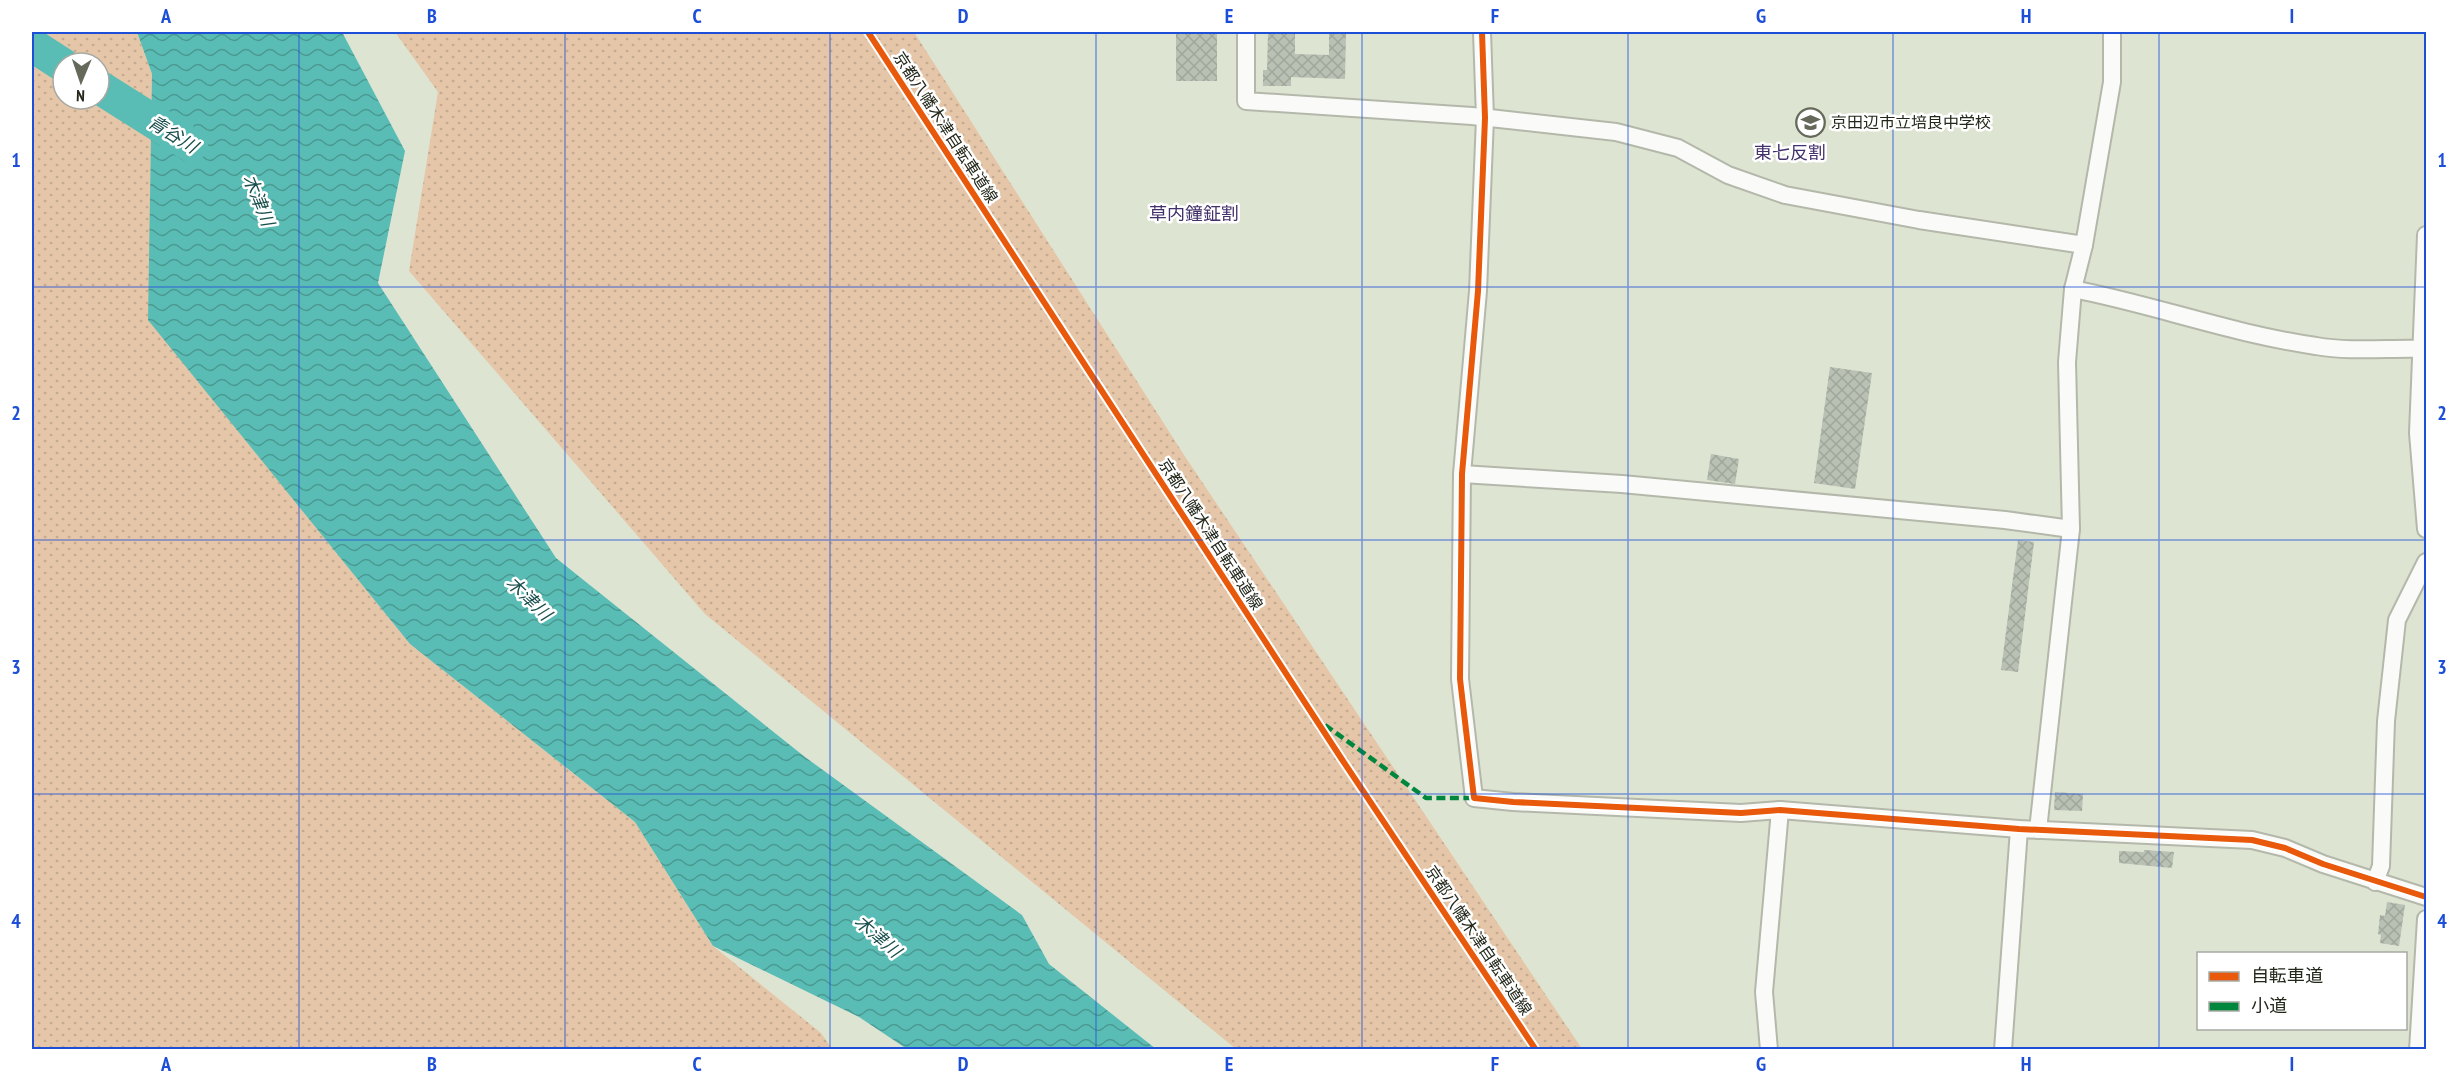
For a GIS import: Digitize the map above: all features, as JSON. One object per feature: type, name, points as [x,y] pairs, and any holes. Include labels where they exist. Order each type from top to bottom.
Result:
[{"type":"street","points":[[1246,32],[1246,101],[1485,118],[1616,132],[1677,148],[1728,175],[1785,195],[1919,220],[2084,245]]},
{"type":"street","points":[[1482,32],[1485,118],[1478,291],[1462,474],[1460,679],[1474,798],[1741,813],[1780,810],[2019,829],[2252,840],[2285,848],[2375,882],[2427,897]]},
{"type":"street","points":[[2038,830],[2071,529],[2067,362],[2073,289],[2084,245],[2112,82],[2112,32]]},
{"type":"street","points":[[2427,235],[2418,433],[2427,529]]},
{"type":"street","points":[[2073,289],[2247,334],[2319,347],[2424,339]]},
{"type":"street","points":[[1462,474],[1622,484],[2005,520],[2071,529]]},
{"type":"street","points":[[2375,882],[2381,866],[2386,721],[2397,620],[2427,562]]},
{"type":"street","points":[[1768,1050],[1764,992],[1780,810]]},
{"type":"street","points":[[2003,1050],[2019,829]]},
{"type":"street","points":[[2418,1050],[2427,918]]},
{"type":"shaded area","points":[[32,32],[137,32],[152,74],[149,320],[410,644],[635,822],[713,946],[821,1033],[832,1049],[32,1049]]},
{"type":"shaded area","points":[[395,32],[914,32],[1184,455],[1582,1049],[1236,1049],[705,614],[409,271],[438,92]]},
{"type":"water","name":"木津川","points":[[137,32],[342,32],[405,151],[378,283],[556,558],[805,757],[1022,915],[1049,964],[1156,1049],[907,1049],[859,1017],[713,946],[635,822],[410,644],[148,320],[152,74]]},
{"type":"building","points":[[1176,32],[1217,32],[1217,81],[1176,81]]},
{"type":"building","points":[[1268,32],[1295,32],[1295,54],[1329,55],[1329,32],[1346,32],[1345,79],[1291,77],[1291,86],[1263,86],[1263,70],[1267,70]]},
{"type":"building","points":[[1830,367],[1872,373],[1855,489],[1814,483]]},
{"type":"building","points":[[1711,454],[1739,459],[1735,484],[1707,480]]},
{"type":"building","points":[[2018,540],[2034,542],[2018,672],[2001,670]]},
{"type":"building","points":[[2055,792],[2083,794],[2082,811],[2054,810]]},
{"type":"building","points":[[2144,850],[2174,852],[2172,868],[2119,863],[2119,851],[2144,852]]},
{"type":"building","points":[[2387,902],[2405,905],[2399,946],[2380,943],[2381,935],[2378,934],[2380,915],[2385,916]]},
{"type":"waterway","name":"青谷川","points":[[32,45],[51,57]]},
{"type":"waterway","name":"青谷川","points":[[111,95],[191,145]]},
{"type":"marked path","points":[[1325,725],[1426,798],[1474,798]]},
{"type":"cycle path","name":"京都八幡木津自転車道線","points":[[868,32],[1341,758],[1536,1050]]},
{"type":"cycle path","points":[[1482,32],[1485,118],[1478,291],[1462,474],[1460,679],[1474,798],[1513,802],[1741,813],[1780,810],[2019,829],[2252,840],[2285,848],[2323,864],[2426,897]]},
{"type":"place","name":"京田辺市立培良中学校","points":[[1810,122]]},
{"type":"district","name":"東七反割","points":[[1790,152]]},
{"type":"district","name":"草内鐘鉦割","points":[[1194,213]]}]
